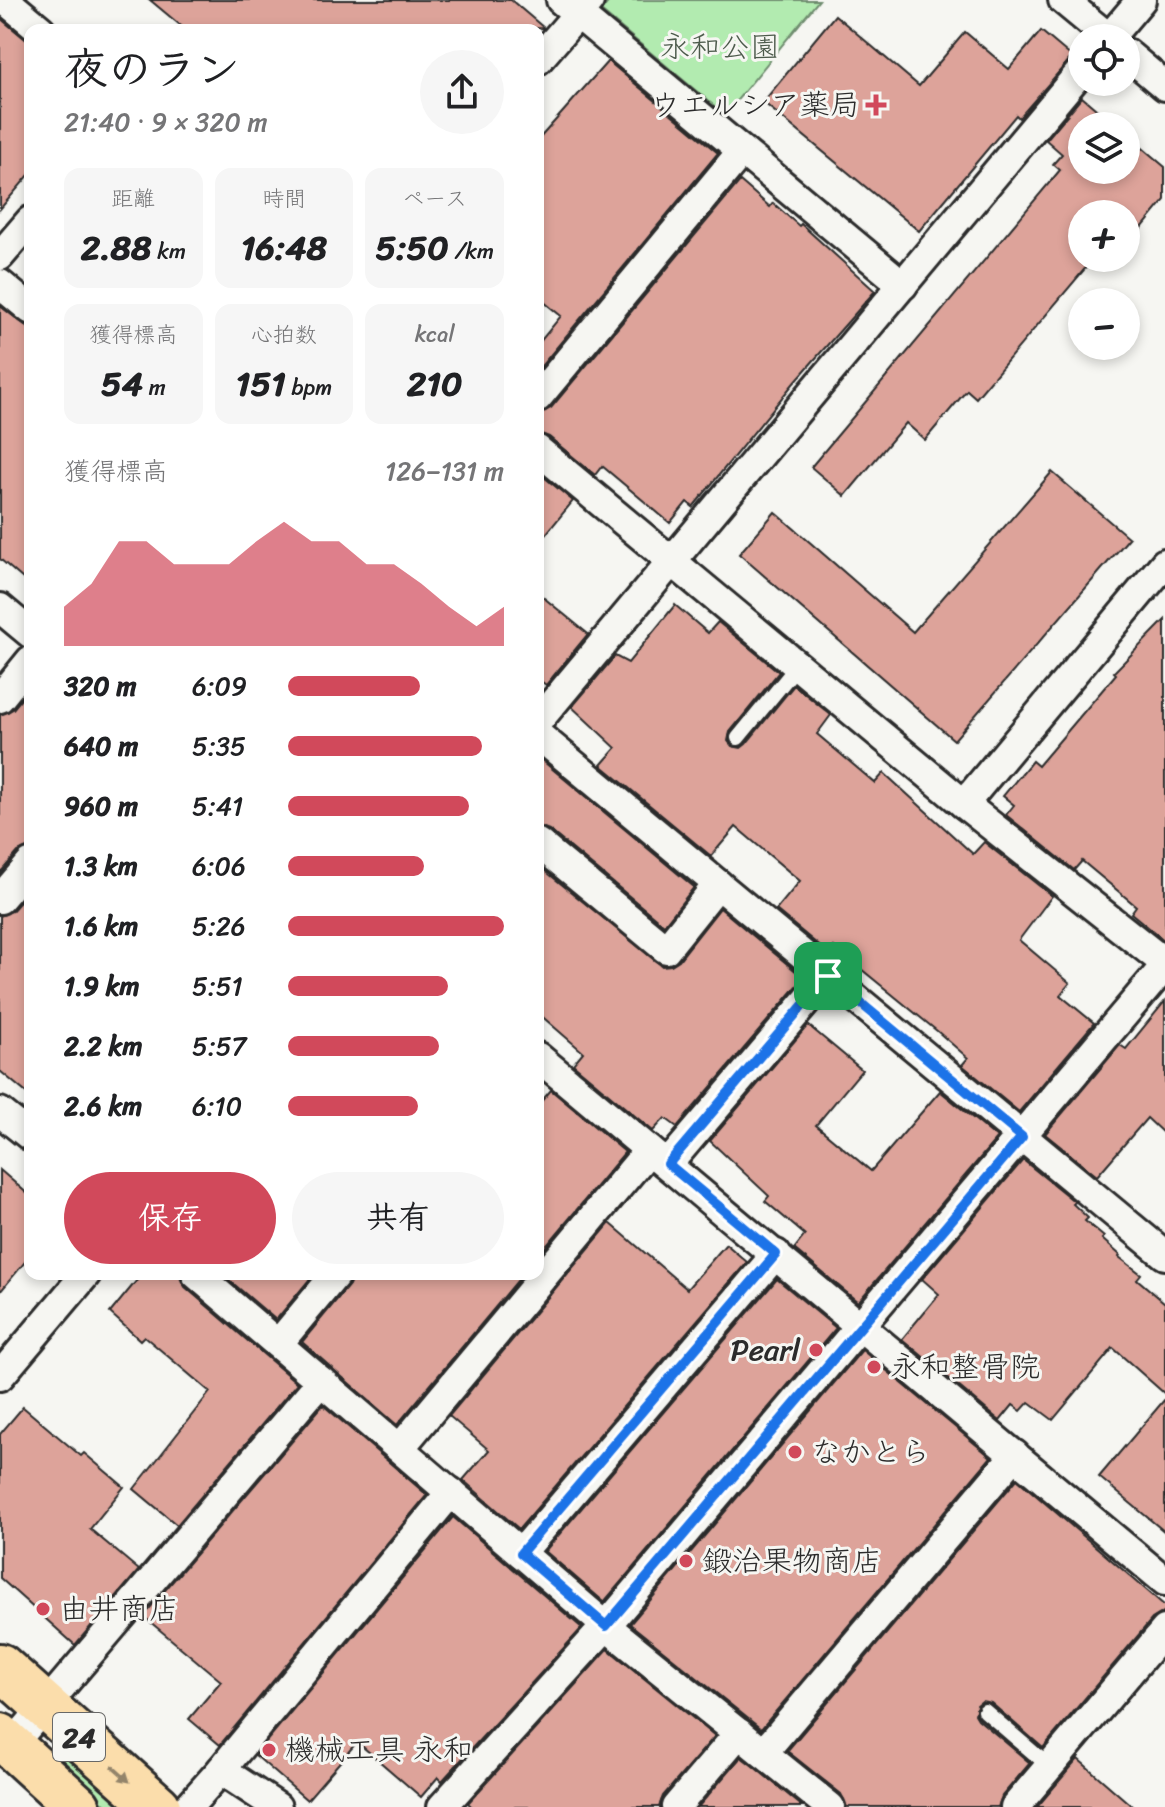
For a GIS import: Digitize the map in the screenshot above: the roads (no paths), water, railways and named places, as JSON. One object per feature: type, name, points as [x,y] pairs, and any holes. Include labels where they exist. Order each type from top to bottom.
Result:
[{"type":"main road","name":"24","points":[[0,1666],[158,1807]]},
{"type":"main road","name":"24","points":[[6,1741],[78,1807]]},
{"type":"street","points":[[5,0],[34,24]]},
{"type":"street","points":[[1063,0],[1092,24]]},
{"type":"street","points":[[1121,24],[1141,0]]},
{"type":"street","points":[[544,51],[576,5],[742,151],[903,285]]},
{"type":"street","points":[[1140,65],[1165,86]]},
{"type":"street","points":[[544,714],[1068,87]]},
{"type":"street","points":[[544,390],[742,151]]},
{"type":"street","points":[[0,256],[24,228]]},
{"type":"street","points":[[0,284],[24,304]]},
{"type":"street","points":[[442,1807],[606,1626],[1165,965],[964,804],[544,455]]},
{"type":"street","points":[[964,804],[1165,563]]},
{"type":"street","points":[[0,608],[24,628]]},
{"type":"street","points":[[0,698],[24,668]]},
{"type":"street","points":[[544,740],[1165,1255]]},
{"type":"street","points":[[544,848],[666,949],[718,884]]},
{"type":"street","points":[[0,899],[24,871]]},
{"type":"street","points":[[400,1448],[658,1157],[828,976]]},
{"type":"street","points":[[544,1062],[1165,1581]]},
{"type":"street","points":[[0,1112],[24,1131]]},
{"type":"street","points":[[521,1553],[776,1254]]},
{"type":"street","points":[[0,1376],[81,1280]]},
{"type":"street","points":[[203,1280],[606,1626],[830,1807]]},
{"type":"street","points":[[278,1344],[331,1280]]},
{"type":"street","points":[[6,1741],[46,1707],[321,1381]]},
{"type":"street","points":[[763,1753],[1015,1455]]},
{"type":"street","points":[[188,1807],[451,1492]]},
{"type":"street","points":[[1015,1807],[1165,1630]]},
{"type":"street","points":[[676,1807],[739,1733]]},
{"type":"street","points":[[221,1770],[277,1807]]},
{"type":"lane","points":[[738,738],[798,665]]},
{"type":"lane","points":[[985,1711],[1050,1767]]},
{"type":"place","name":"ウエルシア薬局","points":[[876,105]]},
{"type":"place","name":"Pearl","points":[[816,1350]]},
{"type":"place","name":"永和整骨院","points":[[874,1367]]},
{"type":"place","name":"なかとら","points":[[795,1452]]},
{"type":"place","name":"鍛治果物商店","points":[[686,1561]]},
{"type":"place","name":"由井商店","points":[[43,1609]]},
{"type":"place","name":"機械工具 永和","points":[[269,1750]]},
{"type":"park label","name":"永和公園","points":[[720,47]]}]
